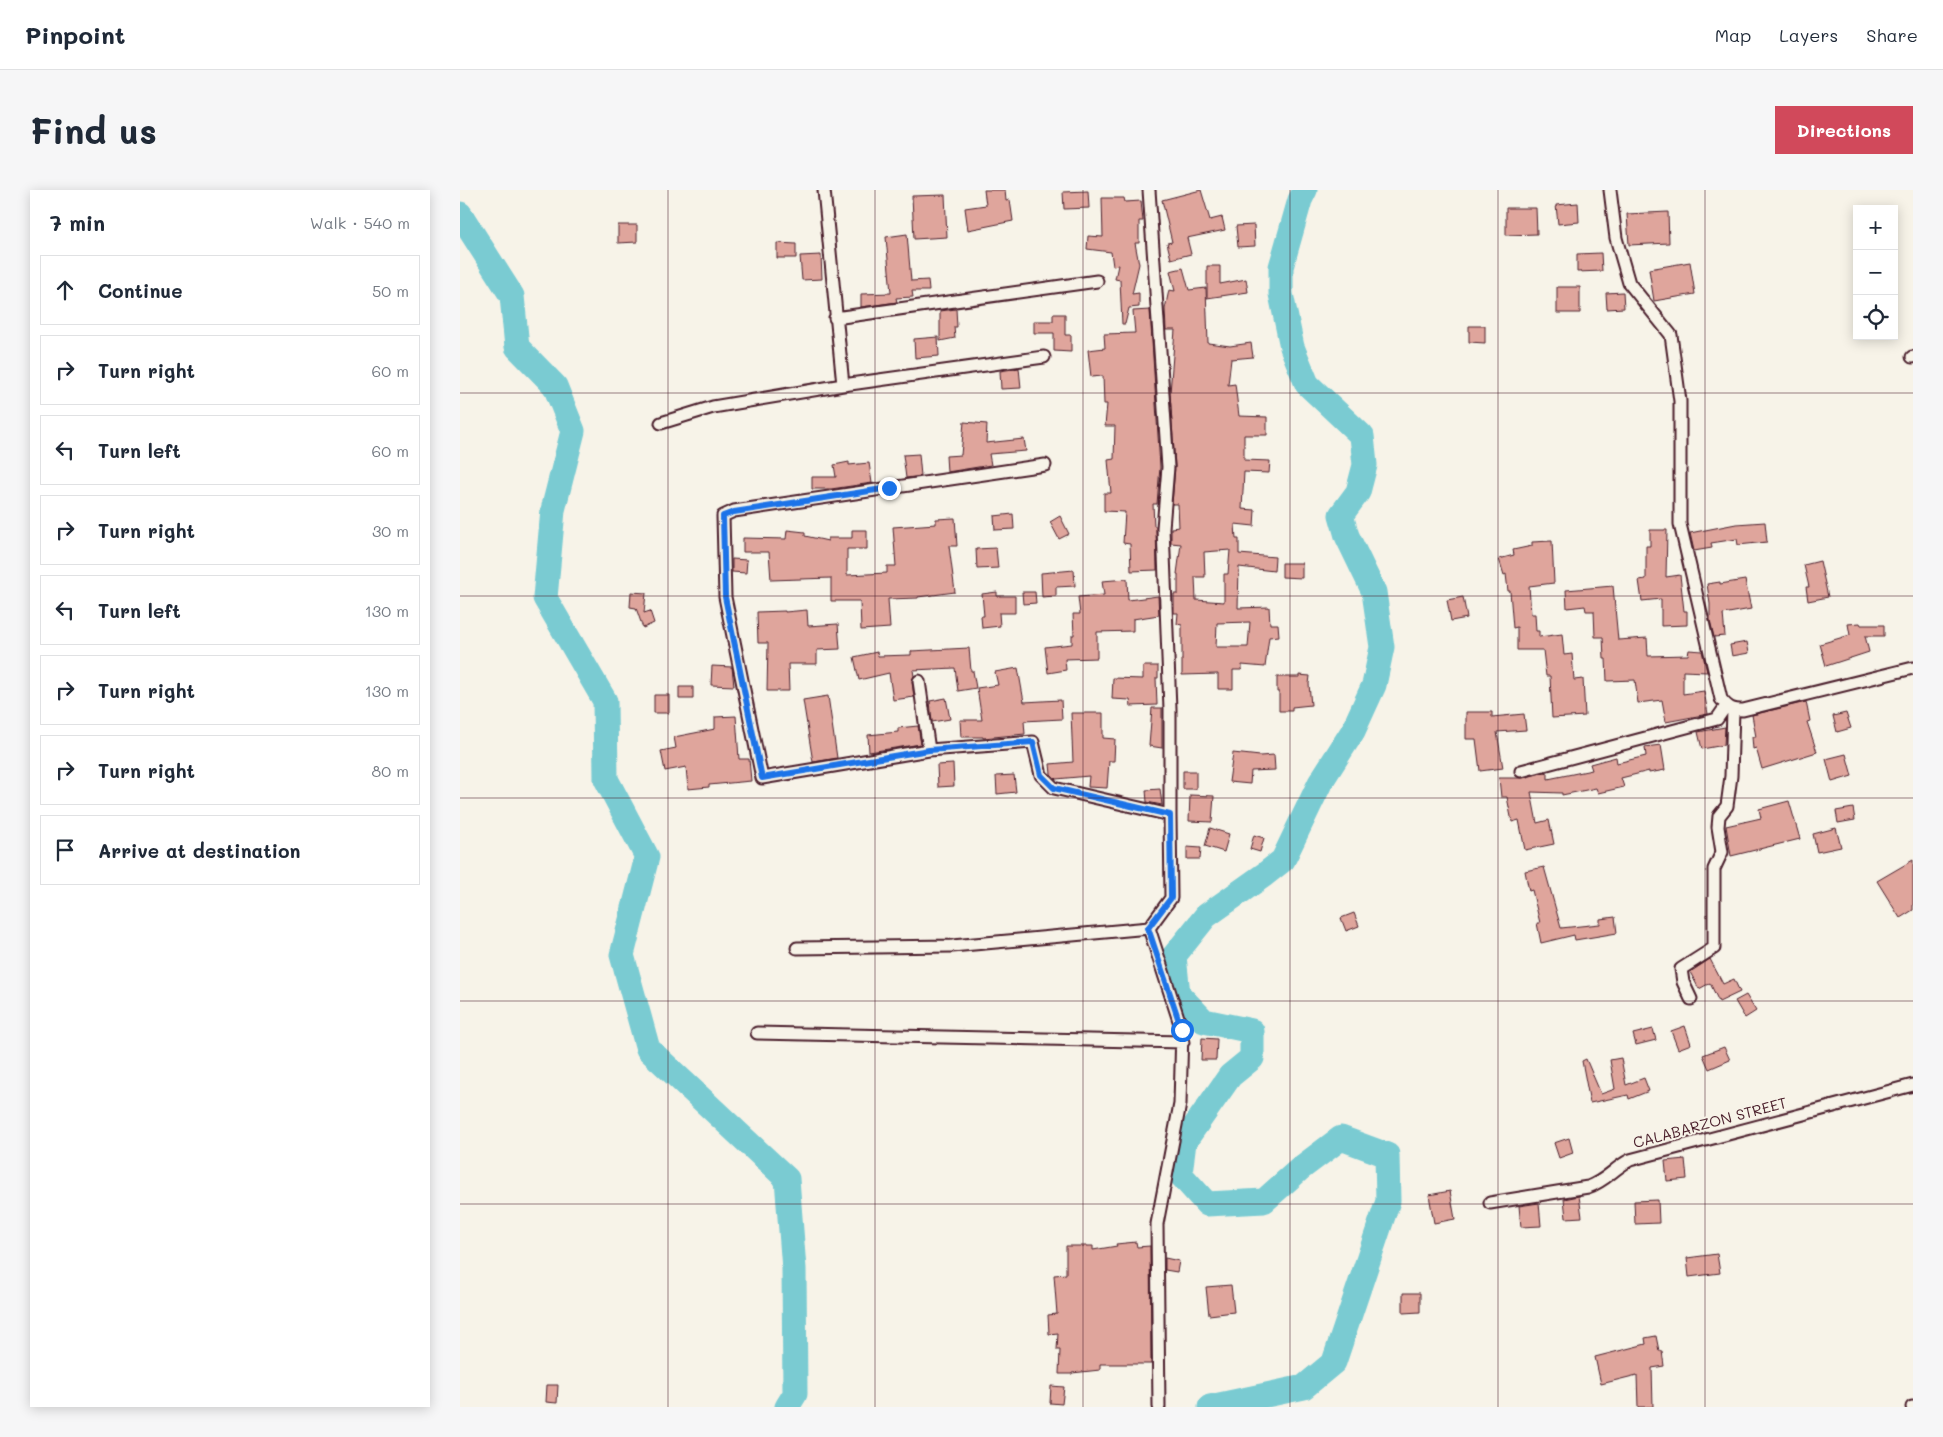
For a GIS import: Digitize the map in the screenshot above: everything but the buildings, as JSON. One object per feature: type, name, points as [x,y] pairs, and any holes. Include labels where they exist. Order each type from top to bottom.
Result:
[{"type":"street","points":[[824,190],[843,385]]},
{"type":"street","points":[[797,948],[952,946],[1148,928],[1171,898],[1170,709],[1163,528],[1168,467],[1149,190]]},
{"type":"street","points":[[1610,190],[1616,238],[1629,284],[1671,335],[1680,401],[1680,524],[1721,699],[1729,708],[1731,776],[1727,806],[1719,816],[1718,827],[1722,852],[1714,868],[1714,948],[1681,969],[1683,982],[1691,998]]},
{"type":"street","points":[[836,318],[1097,281]]},
{"type":"street","points":[[660,423],[713,407],[843,385],[1044,357]]},
{"type":"street","points":[[1045,465],[734,512],[723,516],[725,597],[762,778],[929,750],[1033,742],[1041,775],[1054,788],[1170,815]]},
{"type":"street","points":[[1729,708],[1743,710],[1913,668]]},
{"type":"street","points":[[919,681],[929,750]]},
{"type":"street","points":[[1521,771],[1717,719],[1729,708]]},
{"type":"street","points":[[1148,928],[1182,1030],[1183,1042],[1180,1104],[1157,1224],[1159,1407]]},
{"type":"street","points":[[757,1033],[1183,1042]]},
{"type":"street","name":"CALABARZON STREET","points":[[1490,1203],[1588,1187],[1599,1183],[1620,1165],[1630,1160],[1913,1085]]},
{"type":"waterway","points":[[1210,1407],[1304,1387],[1334,1362],[1388,1201],[1387,1155],[1341,1138],[1301,1168],[1264,1201],[1207,1204],[1180,1174],[1184,1142],[1230,1076],[1252,1058],[1252,1031],[1204,1021],[1178,994],[1174,956],[1206,916],[1283,860],[1320,783],[1353,731],[1374,685],[1382,647],[1374,592],[1347,536],[1341,515],[1358,492],[1365,465],[1362,436],[1307,384],[1292,347],[1281,294],[1281,267],[1300,200],[1305,190]]},
{"type":"waterway","points":[[460,214],[512,296],[517,347],[555,386],[573,431],[553,510],[545,598],[605,701],[606,779],[647,857],[622,955],[648,1049],[787,1179],[794,1269],[795,1394],[787,1407]]},
{"type":"route","points":[[889,488],[734,512],[723,516],[725,597],[762,778],[929,750],[1033,742],[1041,775],[1054,788],[1170,815],[1171,898],[1148,928],[1182,1030]]}]
